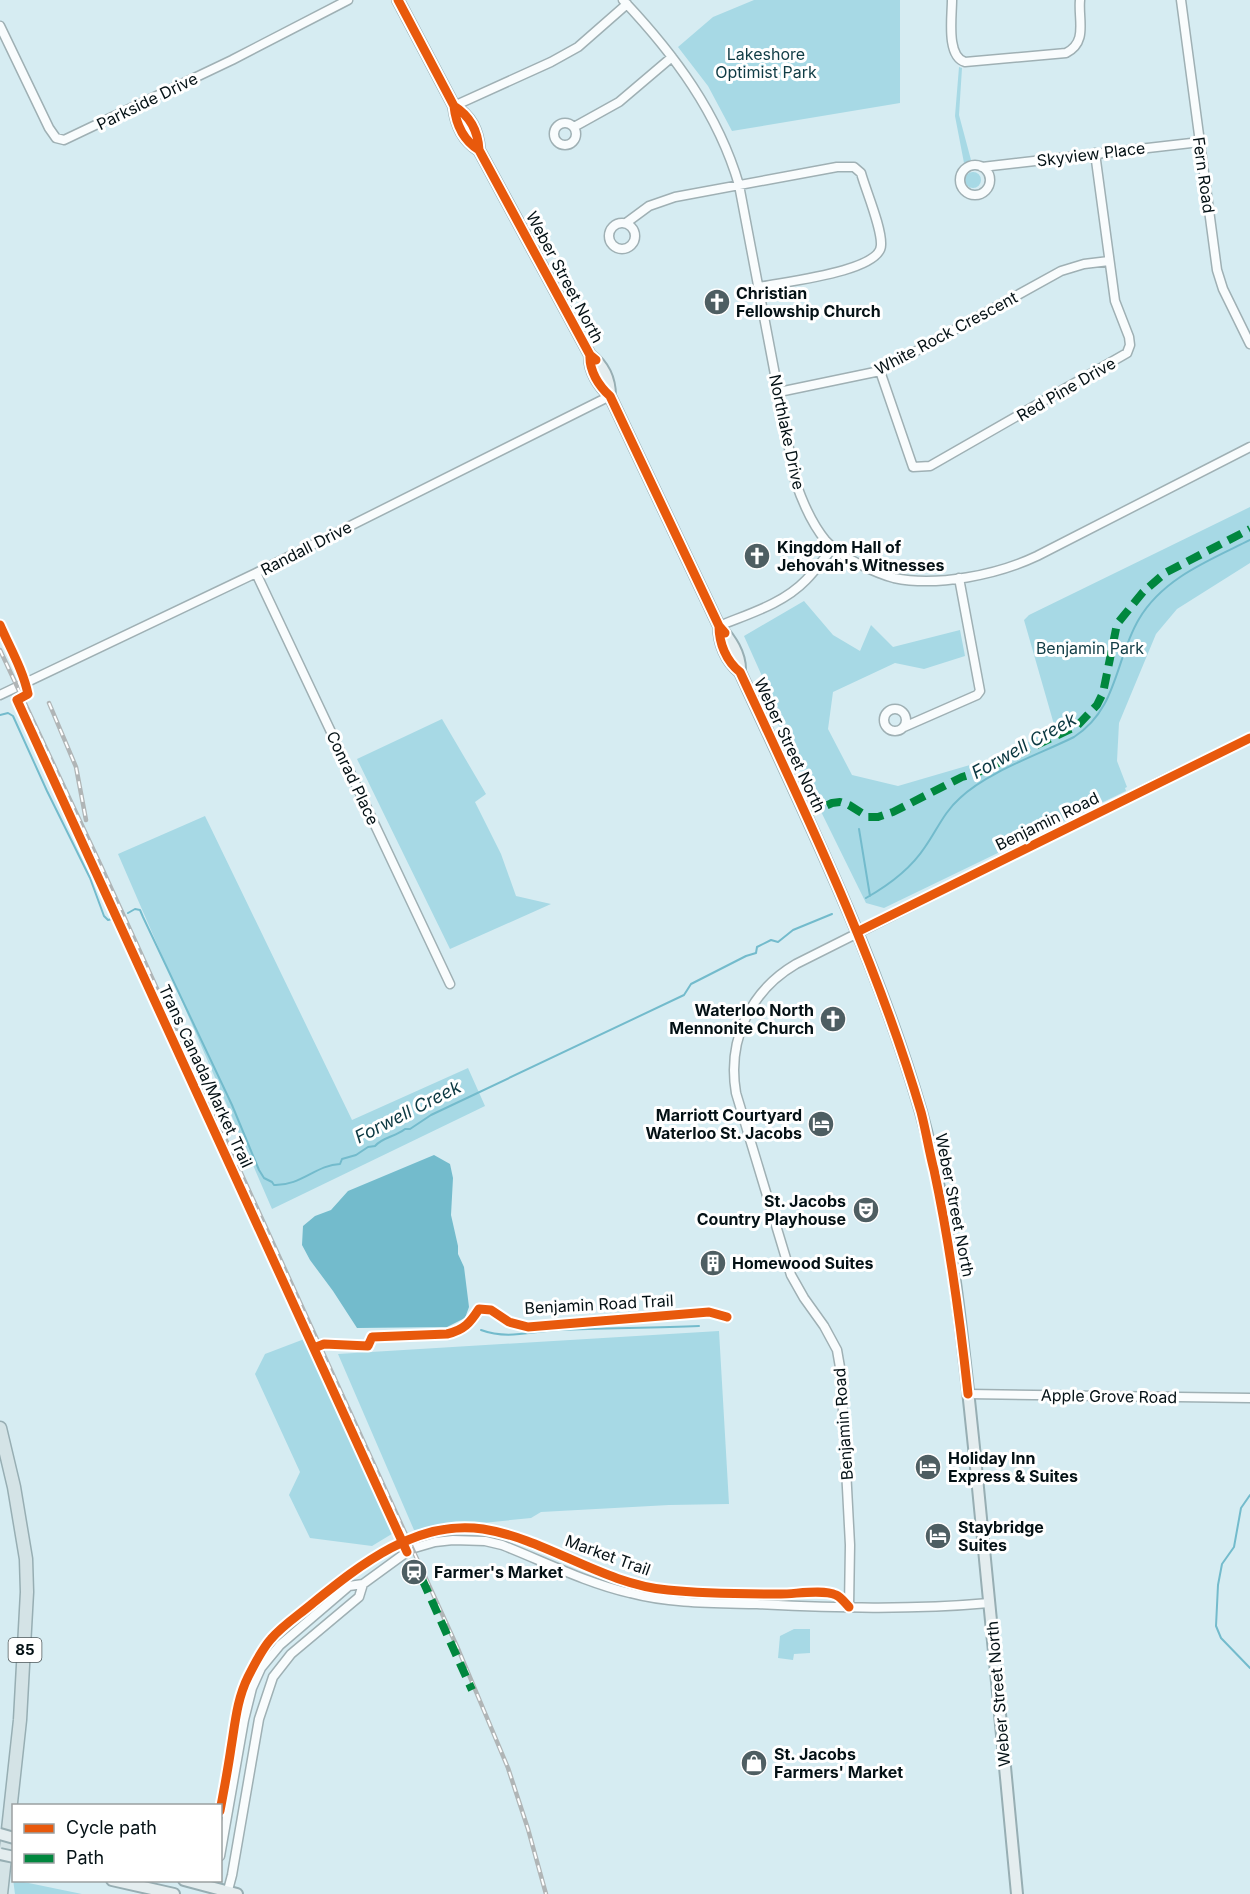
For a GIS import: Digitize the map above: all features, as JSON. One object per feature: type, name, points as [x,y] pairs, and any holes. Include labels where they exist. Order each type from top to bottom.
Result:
[{"type":"highway","name":"85","points":[[0,1428],[23,1538],[27,1592],[20,1720],[2,1894]]},
{"type":"main road","name":"Weber Street North","points":[[398,0],[454,106],[462,134],[479,150],[590,355],[600,365],[609,383],[610,396],[719,626],[723,647],[731,663],[740,672],[812,828],[857,932],[899,1043],[921,1115],[939,1195],[959,1309],[990,1603],[1017,1894]]},
{"type":"main road","points":[[117,1882],[174,1894]]},
{"type":"main road","points":[[189,1882],[230,1893]]},
{"type":"street","name":"Parkside Drive","points":[[0,26],[49,128],[56,138],[64,141],[232,60],[348,0]]},
{"type":"street","points":[[952,0],[953,48],[956,56],[966,62],[1066,53],[1072,50],[1080,40],[1080,0]]},
{"type":"street","name":"Fern Road","points":[[1181,0],[1217,270],[1223,289],[1250,344]]},
{"type":"street","points":[[454,106],[551,62],[578,46],[625,2]]},
{"type":"street","name":"Northlake Drive","points":[[625,2],[695,87],[716,123],[731,157],[739,185],[798,489],[804,507],[833,548],[854,562],[890,577],[925,581],[959,578],[1013,566],[1250,447]]},
{"type":"street","points":[[574,127],[619,102],[672,57]]},
{"type":"street","name":"Skyview Place","points":[[982,167],[1200,142]]},
{"type":"street","name":"Red Pine Drive","points":[[880,371],[912,467],[930,466],[1127,353],[1130,345],[1129,337],[1115,301],[1095,153]]},
{"type":"street","points":[[626,223],[649,206],[675,197],[837,167],[854,167],[861,173],[881,244],[880,251],[872,259],[852,268],[759,287]]},
{"type":"street","name":"White Rock Crescent","points":[[779,392],[880,371],[1062,271],[1084,264],[1109,261]]},
{"type":"street","name":"Randall Drive","points":[[0,695],[256,573],[610,396]]},
{"type":"street","points":[[719,626],[769,605],[790,593],[805,581],[833,548]]},
{"type":"street","name":"Conrad Place","points":[[256,573],[450,984]]},
{"type":"street","points":[[904,727],[977,696],[980,692],[959,578]]},
{"type":"street","name":"Benjamin Road","points":[[849,1607],[849,1522],[841,1373],[837,1350],[791,1275],[736,1093],[733,1070],[735,1047],[748,1014],[760,994],[787,970],[857,932],[1250,738]]},
{"type":"street","name":"Apple Grove Road","points":[[968,1394],[1250,1398]]},
{"type":"street","points":[[222,1845],[244,1720],[252,1688],[261,1668],[297,1629],[350,1586],[363,1584],[411,1549],[435,1542],[468,1539],[502,1545],[609,1587],[655,1599],[907,1609],[990,1603]]},
{"type":"street","points":[[230,1893],[259,1719],[273,1677],[291,1654],[359,1597],[363,1584]]},
{"type":"green space","name":"Lakeshore Optimist Park","points":[[754,0],[900,0],[900,103],[732,131],[708,86],[678,47],[713,17]]},
{"type":"green space","points":[[959,67],[962,68],[959,115],[971,160],[964,163],[955,116]]},
{"type":"green space","points":[[970,172],[976,172],[981,180],[979,186],[970,188],[965,183],[965,177]]},
{"type":"green space","name":"Benjamin Park","points":[[1250,507],[1250,563],[1177,609],[1156,634],[1119,723],[1117,761],[1127,787],[1126,791],[884,908],[866,903],[770,708],[771,696],[744,636],[804,601],[833,635],[860,651],[871,625],[893,647],[960,630],[965,656],[924,669],[895,663],[833,692],[828,729],[852,775],[898,786],[987,760],[1013,750],[1055,728],[1024,620],[1029,615]]},
{"type":"green space","points":[[442,719],[486,794],[475,802],[501,854],[516,896],[551,904],[450,949],[357,759]]},
{"type":"green space","points":[[205,816],[352,1120],[468,1068],[485,1106],[272,1209],[118,854]]},
{"type":"green space","points":[[719,1331],[729,1504],[541,1512],[531,1518],[414,1530],[338,1354]]},
{"type":"green space","points":[[307,1338],[395,1532],[372,1546],[310,1538],[289,1495],[300,1472],[255,1374],[265,1354]]},
{"type":"green space","points":[[794,1629],[810,1629],[810,1653],[794,1654],[793,1660],[778,1658],[780,1636]]},
{"type":"green space","points":[[13,1882],[82,1894],[15,1894]]},
{"type":"shaded area","points":[[434,1155],[450,1164],[453,1178],[451,1215],[458,1254],[464,1267],[469,1307],[465,1318],[447,1327],[357,1328],[302,1245],[303,1226],[315,1216],[331,1210],[348,1191]]},
{"type":"waterway","name":"Forwell Creek","points":[[866,898],[891,882],[913,863],[949,809],[971,789],[999,772],[1074,737],[1088,726],[1108,698],[1131,634],[1149,605],[1174,581],[1250,540]]},
{"type":"waterway","name":"Forwell Creek","points":[[0,715],[8,713],[13,716],[90,878],[104,916],[108,920],[112,919]]},
{"type":"waterway","name":"Forwell Creek","points":[[859,829],[870,896]]},
{"type":"waterway","name":"Forwell Creek","points":[[128,913],[135,909],[140,910],[232,1105],[259,1170],[264,1178],[274,1185],[292,1182],[323,1168],[340,1164],[342,1159],[375,1146],[405,1129],[410,1129],[431,1115],[684,995],[691,984],[756,953],[757,947],[771,940],[778,942],[793,930],[832,914]]},
{"type":"waterway","points":[[481,1330],[510,1335],[559,1330],[699,1326]]},
{"type":"waterway","points":[[1250,1495],[1241,1508],[1234,1547],[1222,1564],[1218,1585],[1216,1626],[1221,1638],[1250,1668]]},
{"type":"railway","points":[[0,650],[459,1651],[508,1768],[546,1894]]},
{"type":"railway","points":[[49,703],[76,767],[86,820]]},
{"type":"marked path","points":[[806,815],[832,803],[840,802],[868,817],[878,817],[1077,726],[1097,705],[1103,693],[1117,624],[1143,592],[1165,573],[1250,529]]},
{"type":"marked path","points":[[406,1569],[414,1567],[418,1570],[472,1690]]},
{"type":"cycle path","points":[[398,0],[454,106],[461,131],[479,150]]},
{"type":"cycle path","points":[[454,106],[465,114],[472,125],[479,150],[590,355],[596,360]]},
{"type":"cycle path","points":[[590,355],[595,378],[610,396],[719,626],[725,633]]},
{"type":"cycle path","name":"Trans Canada/Market Trail","points":[[0,625],[26,685],[28,694],[17,700],[407,1552]]},
{"type":"cycle path","points":[[719,626],[724,651],[740,672],[839,889],[903,1055],[921,1112],[940,1198],[954,1282],[968,1394]]},
{"type":"cycle path","points":[[857,932],[1250,738]]},
{"type":"cycle path","name":"Benjamin Road Trail","points":[[314,1348],[324,1344],[368,1346],[372,1337],[447,1334],[466,1325],[479,1309],[491,1310],[509,1322],[528,1327],[709,1312],[727,1317]]},
{"type":"cycle path","name":"Market Trail","points":[[221,1804],[239,1703],[244,1685],[264,1647],[286,1625],[370,1560],[413,1538],[435,1531],[459,1528],[483,1529],[507,1534],[597,1571],[644,1586],[710,1593],[824,1592],[838,1596],[849,1607]]},
{"type":"place","name":"Christian Fellowship Church","points":[[717,302]]},
{"type":"place","name":"Kingdom Hall of Jehovah's Witnesses","points":[[757,556]]},
{"type":"place","name":"Waterloo North Mennonite Church","points":[[833,1019]]},
{"type":"place","name":"Marriott Courtyard Waterloo St. Jacobs","points":[[821,1124]]},
{"type":"place","name":"St. Jacobs Country Playhouse","points":[[866,1210]]},
{"type":"place","name":"Homewood Suites","points":[[713,1263]]},
{"type":"place","name":"Holiday Inn Express & Suites","points":[[928,1467]]},
{"type":"place","name":"Staybridge Suites","points":[[938,1536]]},
{"type":"place","name":"Farmer's Market","points":[[414,1572]]},
{"type":"place","name":"St. Jacobs Farmers' Market","points":[[754,1763]]}]
